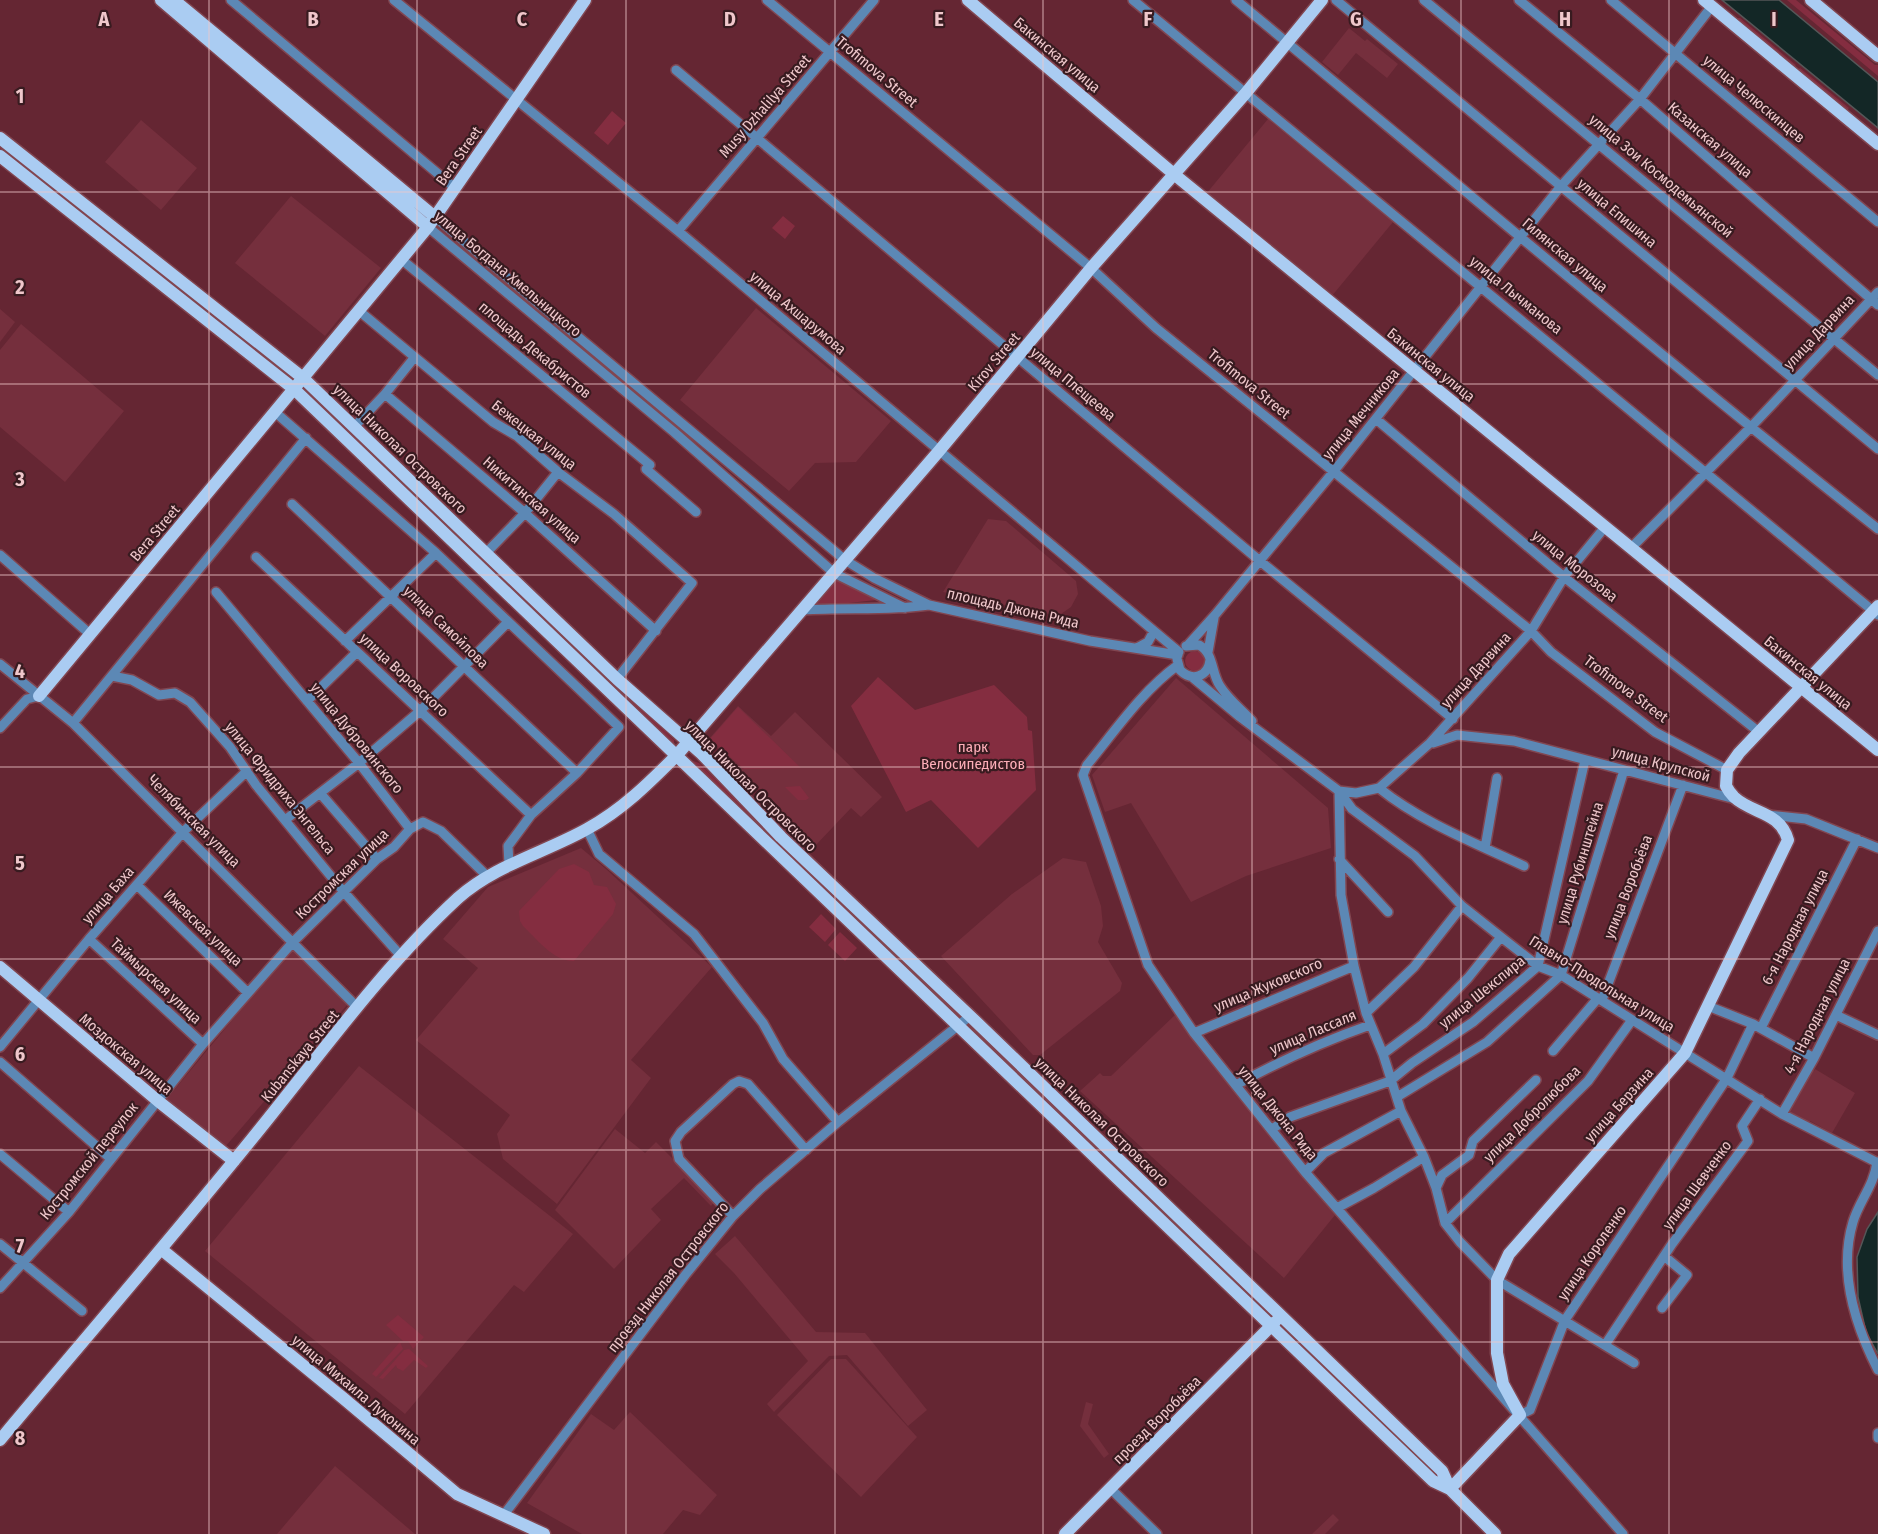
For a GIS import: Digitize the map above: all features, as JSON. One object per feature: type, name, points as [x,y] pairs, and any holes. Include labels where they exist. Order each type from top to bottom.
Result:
[{"type":"main road","name":"улица Богдана Хмельницкого","points":[[161,0],[229,52],[431,222]]},
{"type":"main road","name":"улица Богдана Хмельницкого","points":[[174,0],[229,52]]},
{"type":"main road","name":"Бакинская улица","points":[[968,0],[1175,175],[1878,750]]},
{"type":"main road","name":"Kirov Street","points":[[677,755],[939,451],[1091,268],[1245,94],[1322,0]]},
{"type":"main road","points":[[1811,0],[1878,56]]},
{"type":"main road","name":"Bera Street","points":[[39,696],[431,222],[582,1]]},
{"type":"main road","points":[[1708,3],[1878,144]]},
{"type":"main road","name":"улица Николая Островского","points":[[0,138],[303,378],[355,426],[617,679],[702,754],[781,837],[1442,1471],[1450,1489]]},
{"type":"main road","name":"улица Николая Островского","points":[[0,156],[294,389],[677,755],[770,848],[959,1025],[1270,1327],[1433,1480],[1450,1489],[1495,1534]]},
{"type":"main road","points":[[1735,799],[1726,786],[1727,770],[1739,753],[1800,686],[1876,610]]},
{"type":"main road","name":"Kubanskaya Street","points":[[0,1440],[234,1161],[401,956],[458,898],[487,876],[587,829],[612,813],[638,794],[677,755]]},
{"type":"main road","name":"улица Крупской","points":[[1735,799],[1768,815]]},
{"type":"main road","name":"улица Берзина","points":[[1520,1415],[1503,1384],[1497,1353],[1497,1280],[1509,1254],[1685,1053],[1788,840],[1785,829],[1768,815]]},
{"type":"main road","points":[[770,848],[781,837]]},
{"type":"main road","name":"Моздокская улица","points":[[0,968],[158,1101],[234,1161]]},
{"type":"main road","name":"улица Михаила Луконина","points":[[160,1249],[344,1398],[457,1494],[544,1534]]},
{"type":"main road","points":[[1222,1279],[1232,1269]]},
{"type":"main road","name":"проезд Воробьёва","points":[[1065,1534],[1281,1316]]},
{"type":"main road","name":"улица Короленко","points":[[1450,1489],[1520,1415]]},
{"type":"street","points":[[231,0],[455,188]]},
{"type":"street","name":"улица Ахшарумова","points":[[394,0],[678,231],[1154,631],[1178,659]]},
{"type":"street","name":"Trofimova Street","points":[[767,0],[1091,268],[1156,328],[1531,631],[1551,652],[1655,732],[1727,770]]},
{"type":"street","name":"Musy Dzhalilya Street","points":[[678,231],[873,0]]},
{"type":"street","name":"улица Лычманова","points":[[1133,0],[1876,610]]},
{"type":"street","name":"Гилянская улица","points":[[1236,0],[1750,428],[1878,529]]},
{"type":"street","name":"улица Епишина","points":[[1336,0],[1878,449]]},
{"type":"street","name":"улица Зои Космодемьянской","points":[[1424,0],[1878,375]]},
{"type":"street","name":"Казанская улица","points":[[1519,0],[1640,99],[1874,302]]},
{"type":"street","name":"улица Челюскинцев","points":[[1611,0],[1878,222]]},
{"type":"street","name":"улица Мечникова","points":[[1188,645],[1334,471],[1561,186],[1640,99],[1677,54],[1708,3]]},
{"type":"street","name":"улица Плещеева","points":[[676,70],[1260,561],[1453,719]]},
{"type":"street","name":"улица Богдана Хмельницкого","points":[[431,222],[844,560],[874,578],[929,605]]},
{"type":"street","name":"улица Богдана Хмельницкого","points":[[431,222],[834,573],[905,608]]},
{"type":"street","name":"площадь Декабристов","points":[[401,259],[648,467],[696,512]]},
{"type":"street","name":"улица Дарвина","points":[[1631,548],[1750,428],[1833,338],[1874,302],[1878,292]]},
{"type":"street","name":"Бежецкая улица","points":[[358,310],[493,422],[517,436],[558,472],[614,514],[692,583],[656,631]]},
{"type":"street","points":[[355,426],[414,358]]},
{"type":"street","name":"Никитинская улица","points":[[385,394],[525,513],[656,631]]},
{"type":"street","points":[[275,412],[435,553],[619,727],[578,773],[531,815],[508,846],[509,864]]},
{"type":"street","name":"улица Морозова","points":[[1376,418],[1564,577],[1759,732]]},
{"type":"street","points":[[73,723],[306,438]]},
{"type":"street","points":[[487,552],[525,513],[558,472]]},
{"type":"street","name":"улица Самойлова","points":[[292,504],[578,773]]},
{"type":"street","name":"улица Дарвина","points":[[1379,788],[1431,743],[1531,631],[1564,577],[1605,526]]},
{"type":"street","points":[[345,641],[435,553]]},
{"type":"street","points":[[0,555],[91,635]]},
{"type":"street","name":"улица Воровского","points":[[256,557],[531,815]]},
{"type":"street","name":"улица Дубровинского","points":[[216,592],[359,763],[410,829]]},
{"type":"street","name":"площадь Джона Рида","points":[[803,610],[905,608],[929,605],[1090,641],[1141,649],[1178,659]]},
{"type":"street","name":"улица Мечникова","points":[[1209,656],[1215,615]]},
{"type":"street","points":[[285,820],[359,763],[420,711],[508,622]]},
{"type":"street","points":[[617,679],[656,631]]},
{"type":"street","points":[[1141,649],[1154,631]]},
{"type":"street","points":[[1264,734],[1220,687],[1209,656],[1199,645],[1188,645],[1178,659],[1183,673],[1192,677],[1304,767],[1339,791],[1356,793],[1379,788],[1397,803],[1524,866]]},
{"type":"street","points":[[308,701],[357,652]]},
{"type":"street","points":[[1192,677],[1198,677],[1207,671],[1209,656]]},
{"type":"street","name":"улица Джона Рида","points":[[1178,659],[1087,765],[1083,775],[1148,965],[1194,1033],[1305,1172],[1623,1534]]},
{"type":"street","name":"Челябинская улица","points":[[0,664],[73,723],[358,1008]]},
{"type":"street","name":"улица Фридриха Энгельса","points":[[112,676],[132,680],[159,695],[175,693],[190,702],[230,747],[343,891],[401,956]]},
{"type":"street","points":[[0,728],[27,699],[39,696]]},
{"type":"street","name":"улица Крупской","points":[[1431,743],[1457,735],[1514,741],[1735,799]]},
{"type":"street","name":"улица Шекспира","points":[[1272,1129],[1290,1118],[1390,1081],[1473,1022],[1538,966],[1585,760]]},
{"type":"street","name":"улица Рубинштейна","points":[[1562,975],[1624,770]]},
{"type":"street","name":"улица Баха","points":[[0,1047],[89,939],[183,832],[247,771]]},
{"type":"street","points":[[1485,848],[1497,778]]},
{"type":"street","name":"улица Воробьёва","points":[[1600,999],[1683,785]]},
{"type":"street","points":[[1339,791],[1341,895],[1354,966],[1370,1025],[1383,1054],[1401,1111],[1437,1188],[1445,1223],[1497,1280],[1634,1363]]},
{"type":"street","name":"Главно-Продольная улица","points":[[1339,791],[1353,809],[1415,856],[1462,906],[1538,966],[1562,975],[1782,1114],[1878,1162]]},
{"type":"street","points":[[320,793],[377,859]]},
{"type":"street","name":"улица Крупской","points":[[1768,815],[1806,819],[1878,848]]},
{"type":"street","points":[[410,829],[423,822],[441,831],[487,876]]},
{"type":"street","name":"Костромская улица","points":[[294,942],[343,891],[377,859],[394,847],[410,829]]},
{"type":"street","points":[[587,829],[599,854],[694,934],[763,1023],[783,1059],[838,1122]]},
{"type":"street","name":"6-я Народная улица","points":[[1757,1026],[1857,839]]},
{"type":"street","points":[[1339,860],[1388,912]]},
{"type":"street","name":"Ижевская улица","points":[[137,885],[248,993]]},
{"type":"street","points":[[1366,1013],[1414,967],[1462,906]]},
{"type":"street","name":"4-я Народная улица","points":[[1782,1114],[1814,1058],[1878,931]]},
{"type":"street","points":[[1383,1054],[1423,1024],[1468,978],[1501,937]]},
{"type":"street","name":"Таймырская улица","points":[[89,939],[203,1044]]},
{"type":"street","name":"Костромской переулок","points":[[0,1288],[69,1212],[203,1044],[294,942]]},
{"type":"street","name":"улица Жуковского","points":[[1194,1033],[1354,966]]},
{"type":"street","points":[[1397,1097],[1487,1042],[1562,975]]},
{"type":"street","points":[[1552,1051],[1600,999]]},
{"type":"street","points":[[1708,1006],[1757,1026],[1814,1058]]},
{"type":"street","points":[[1836,1015],[1878,1035]]},
{"type":"street","name":"проезд Николая Островского","points":[[503,1516],[686,1274],[734,1216],[760,1189],[838,1122],[970,1016]]},
{"type":"street","name":"улица Добролюбова","points":[[1445,1223],[1588,1081],[1632,1020]]},
{"type":"street","name":"улица Лассаля","points":[[1236,1085],[1290,1056],[1334,1037],[1370,1025]]},
{"type":"street","name":"улица Короленко","points":[[1520,1415],[1530,1410],[1565,1320],[1727,1078],[1757,1026]]},
{"type":"street","points":[[0,1062],[110,1158]]},
{"type":"street","points":[[1437,1188],[1442,1174],[1469,1155],[1473,1141],[1536,1080]]},
{"type":"street","points":[[734,1216],[679,1159],[675,1141],[681,1132],[733,1084],[740,1081],[748,1084],[806,1150]]},
{"type":"street","name":"улица Шевченко","points":[[1605,1345],[1664,1256],[1748,1141],[1742,1126],[1760,1099]]},
{"type":"street","points":[[1305,1172],[1324,1153],[1401,1111]]},
{"type":"street","points":[[0,1154],[69,1212]]},
{"type":"street","points":[[1337,1208],[1424,1157]]},
{"type":"street","points":[[1878,1162],[1875,1176],[1853,1221],[1846,1262],[1853,1305],[1878,1370]]},
{"type":"street","points":[[0,1244],[82,1311]]},
{"type":"street","points":[[1662,1308],[1687,1275],[1664,1256]]},
{"type":"street","points":[[1878,1433],[1878,1438]]},
{"type":"street","points":[[1110,1488],[1157,1534]]},
{"type":"shaded area","points":[[1349,28],[1398,64],[1387,78],[1356,53],[1338,75],[1322,62]]},
{"type":"shaded area","points":[[1268,119],[1393,222],[1331,297],[1206,194]]},
{"type":"shaded area","points":[[141,120],[197,168],[161,210],[105,162]]},
{"type":"shaded area","points":[[291,196],[381,268],[325,336],[235,263]]},
{"type":"shaded area","points":[[756,308],[891,421],[856,462],[815,463],[789,491],[680,400]]},
{"type":"shaded area","points":[[0,309],[15,322],[0,342]]},
{"type":"shaded area","points":[[21,324],[124,411],[65,482],[0,427],[0,350]]},
{"type":"shaded area","points":[[988,519],[1006,521],[1076,581],[1078,594],[1071,607],[1058,616],[943,592]]},
{"type":"shaded area","points":[[1176,678],[1328,808],[1331,848],[1246,876],[1191,902],[1131,803],[1105,812],[1092,775]]},
{"type":"shaded area","points":[[738,706],[771,736],[795,712],[882,797],[861,817],[851,808],[815,846],[709,739]]},
{"type":"shaded area","points":[[581,848],[712,967],[631,1060],[651,1078],[557,1204],[503,1159],[497,1134],[510,1115],[416,1040],[478,968],[443,939],[488,887]]},
{"type":"shaded area","points":[[1063,858],[1086,862],[1101,906],[1103,926],[1098,942],[1122,983],[1120,991],[1040,1055],[1033,1055],[941,956],[1012,894]]},
{"type":"shaded area","points":[[292,948],[347,1005],[225,1147],[165,1101]]},
{"type":"shaded area","points":[[1175,1015],[1335,1215],[1284,1278],[1080,1091],[1100,1073],[1103,1076],[1111,1076]]},
{"type":"shaded area","points":[[359,1066],[573,1234],[524,1292],[514,1285],[405,1414],[205,1251]]},
{"type":"shaded area","points":[[1811,1069],[1814,1071],[1815,1069],[1855,1093],[1832,1133],[1810,1121],[1807,1125],[1790,1116],[1788,1109]]},
{"type":"shaded area","points":[[615,1129],[645,1153],[656,1142],[715,1201],[711,1206],[684,1178],[651,1209],[661,1220],[614,1269],[555,1210]]},
{"type":"shaded area","points":[[735,1236],[816,1332],[865,1333],[927,1410],[908,1426],[847,1355],[829,1356],[774,1412],[767,1404],[808,1361],[734,1273],[715,1254]]},
{"type":"shaded area","points":[[831,1359],[846,1359],[917,1437],[861,1497],[777,1415]]},
{"type":"shaded area","points":[[1086,1402],[1093,1404],[1088,1424],[1109,1454],[1104,1458],[1080,1426]]},
{"type":"shaded area","points":[[630,1412],[717,1495],[700,1515],[683,1510],[663,1534],[582,1534],[527,1503],[591,1414],[614,1430]]},
{"type":"shaded area","points":[[335,1466],[415,1534],[277,1534]]},
{"type":"shaded area","points":[[1333,1514],[1339,1520],[1325,1534],[1312,1534]]},
{"type":"green space","points":[[1787,0],[1796,0],[1875,65],[1878,65],[1878,76]]},
{"type":"green space","points":[[1732,14],[1740,18],[1796,65],[1791,71],[1728,15]]},
{"type":"green space","points":[[1800,68],[1849,108],[1846,111],[1795,73]]},
{"type":"green space","points":[[612,111],[626,123],[608,145],[594,133]]},
{"type":"green space","points":[[0,142],[292,375],[291,379],[289,380],[0,152]]},
{"type":"green space","points":[[783,216],[795,226],[785,239],[772,228]]},
{"type":"green space","points":[[312,392],[674,740],[674,744],[306,395]]},
{"type":"green space","points":[[837,579],[876,600],[813,607]]},
{"type":"green space","points":[[1195,651],[1202,654],[1205,661],[1202,668],[1195,671],[1188,668],[1185,661],[1188,654]]},
{"type":"green space","name":"парк Велосипедистов","points":[[878,677],[915,710],[994,685],[1027,717],[1028,730],[1032,731],[1036,790],[978,848],[931,800],[906,812],[851,706]]},
{"type":"green space","points":[[738,707],[801,768],[744,769],[710,739]]},
{"type":"green space","points":[[693,761],[699,763],[761,824],[760,829],[691,763]]},
{"type":"green space","points":[[800,786],[809,798],[806,800],[798,800],[785,787]]},
{"type":"green space","points":[[789,852],[961,1015],[960,1019],[787,854]]},
{"type":"green space","points":[[574,864],[589,872],[594,885],[607,887],[616,904],[613,914],[574,961],[560,958],[546,949],[523,926],[519,911],[559,869]]},
{"type":"green space","points":[[821,914],[836,929],[825,942],[809,927]]},
{"type":"green space","points":[[840,932],[857,948],[845,961],[828,945]]},
{"type":"green space","points":[[973,1029],[1212,1256],[1212,1259],[1210,1260],[971,1031]]},
{"type":"green space","points":[[398,1315],[424,1337],[413,1349],[408,1341],[403,1341],[386,1325]]},
{"type":"green space","points":[[1285,1331],[1321,1364],[1338,1375],[1439,1472],[1439,1479]]},
{"type":"green space","points":[[400,1342],[403,1349],[376,1377],[372,1374]]},
{"type":"green space","points":[[409,1349],[428,1366],[426,1368],[414,1360],[403,1371],[396,1365],[383,1379],[379,1378],[404,1350]]},
{"type":"water","points":[[1722,0],[1779,0],[1878,82],[1878,128]]},
{"type":"water","points":[[1878,1212],[1878,1354],[1866,1332],[1858,1297],[1857,1257],[1867,1229]]}]
